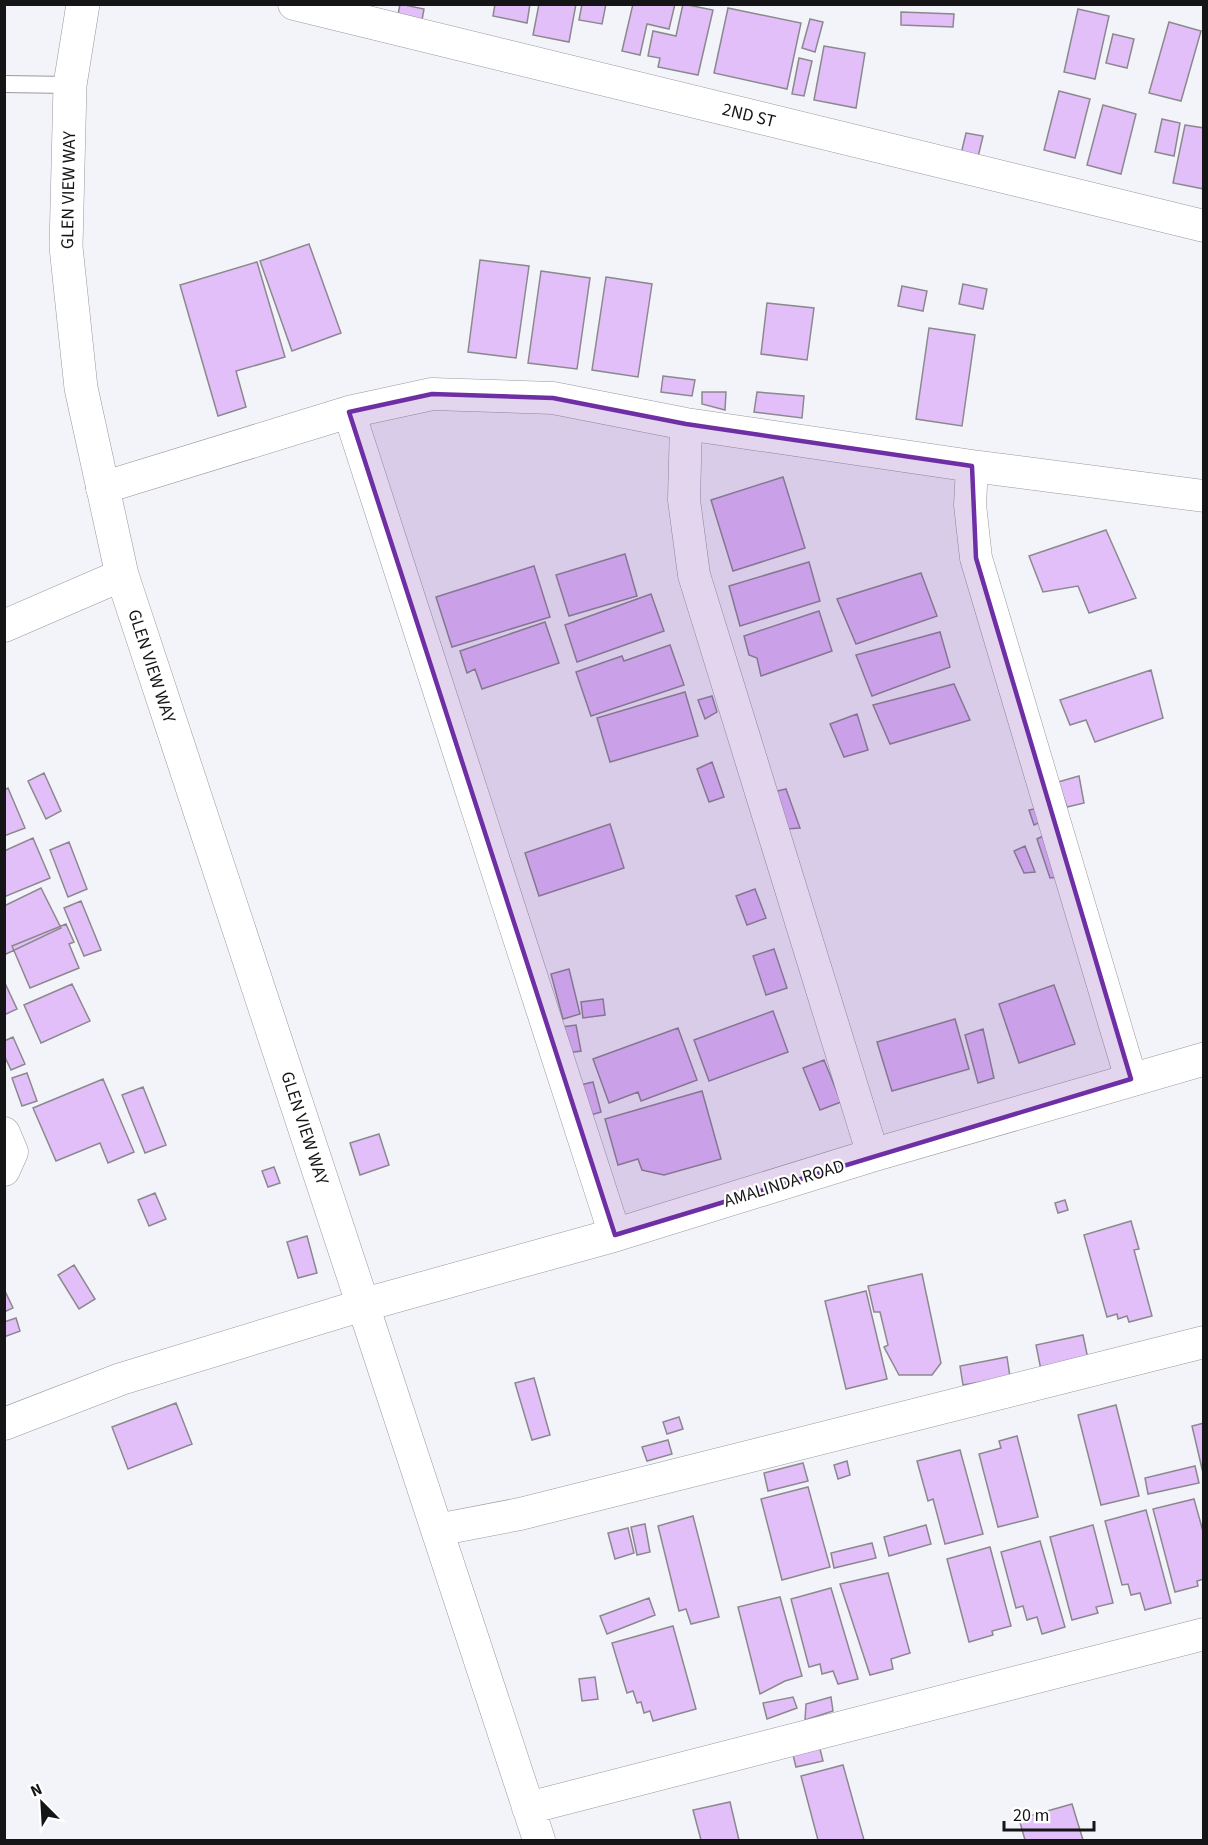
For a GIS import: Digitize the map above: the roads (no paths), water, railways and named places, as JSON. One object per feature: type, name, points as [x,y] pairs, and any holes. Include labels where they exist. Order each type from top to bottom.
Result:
[{"type":"street","name":"GLEN VIEW WAY","points":[[83,4],[69,85],[66,247],[81,388],[102,488],[122,575],[363,1305]]},
{"type":"street","name":"2ND ST","points":[[294,4],[1203,226]]},
{"type":"street","points":[[102,488],[349,412],[432,394],[553,398],[686,424],[972,466],[1203,496]]},
{"type":"street","points":[[349,412],[615,1235]]},
{"type":"street","points":[[686,424],[684,500],[694,575],[873,1155]]},
{"type":"street","points":[[972,466],[970,505],[976,558],[1131,1079]]},
{"type":"street","points":[[4,626],[122,575]]},
{"type":"street","name":"AMALINDA ROAD","points":[[363,1305],[615,1235],[873,1155],[1203,1059]]},
{"type":"street","points":[[4,1133],[12,1152],[4,1170]]},
{"type":"street","points":[[4,1424],[121,1378],[363,1305],[539,1840]]},
{"type":"street","points":[[437,1530],[520,1514],[1203,1342]]},
{"type":"street","points":[[528,1808],[1203,1634]]},
{"type":"lane","points":[[4,84],[69,85]]}]
